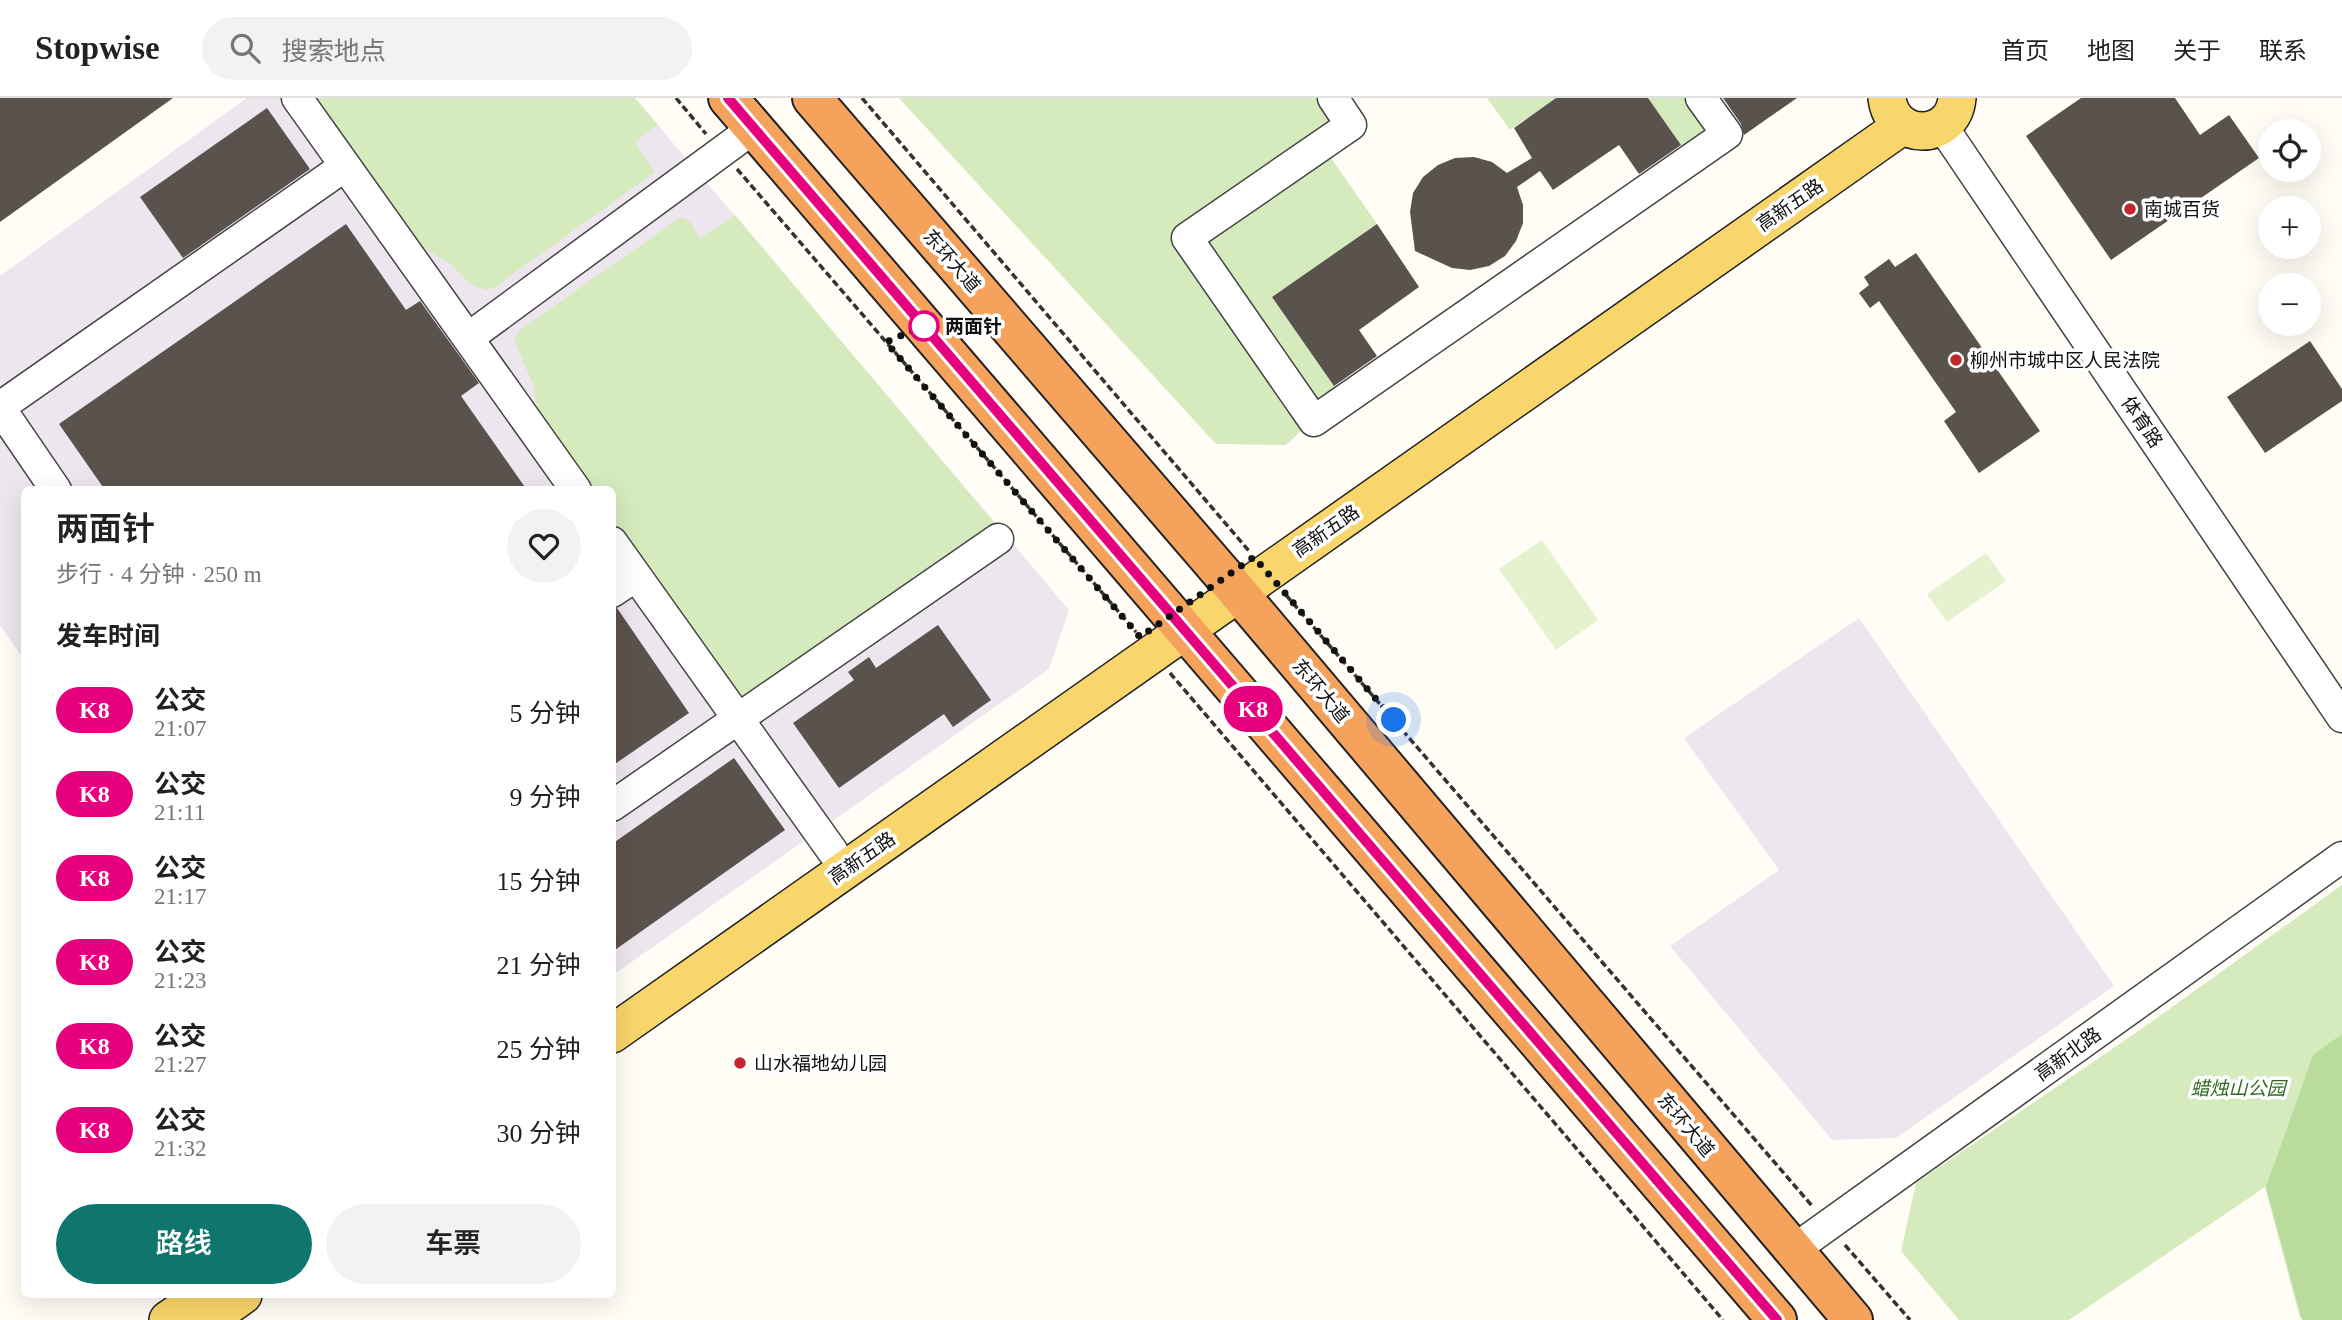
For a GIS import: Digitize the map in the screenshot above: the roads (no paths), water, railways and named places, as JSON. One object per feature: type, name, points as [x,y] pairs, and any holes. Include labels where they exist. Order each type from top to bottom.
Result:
[{"type":"highway","points":[[728,98],[1777,1320]]},
{"type":"highway","name":"东环大道","points":[[813,98],[1246,575],[1793,1251],[1853,1320]]},
{"type":"main road","name":"高新五路","points":[[616,1031],[1146,645],[1893,112]]},
{"type":"main road","points":[[1893,112],[1925,132],[1950,112]]},
{"type":"main road","name":"高新五路","points":[[616,1004],[833,852],[1146,645]]},
{"type":"main road","points":[[168,1320],[200,1298]]},
{"type":"main road","points":[[208,1320],[239,1298]]},
{"type":"street","points":[[297,98],[468,338],[568,486]]},
{"type":"street","points":[[1333,98],[1351,125],[1187,238],[1314,421],[1727,134],[1701,98]]},
{"type":"street","name":"体育路","points":[[1950,112],[2342,717]]},
{"type":"street","points":[[468,338],[754,128]]},
{"type":"street","points":[[53,486],[0,408],[345,166]]},
{"type":"street","points":[[616,803],[998,539]]},
{"type":"street","points":[[616,556],[624,584],[738,719],[833,852]]},
{"type":"street","name":"高新北路","points":[[1793,1251],[2342,857]]},
{"type":"place","name":"南城百货","points":[[2130,209]]},
{"type":"place","name":"两面针","points":[[924,326]]},
{"type":"place","name":"柳州市城中区人民法院","points":[[1956,360]]},
{"type":"place","name":"山水福地幼儿园","points":[[740,1063]]},
{"type":"park label","name":"蜡烛山公园","points":[[2238,1088]]}]
